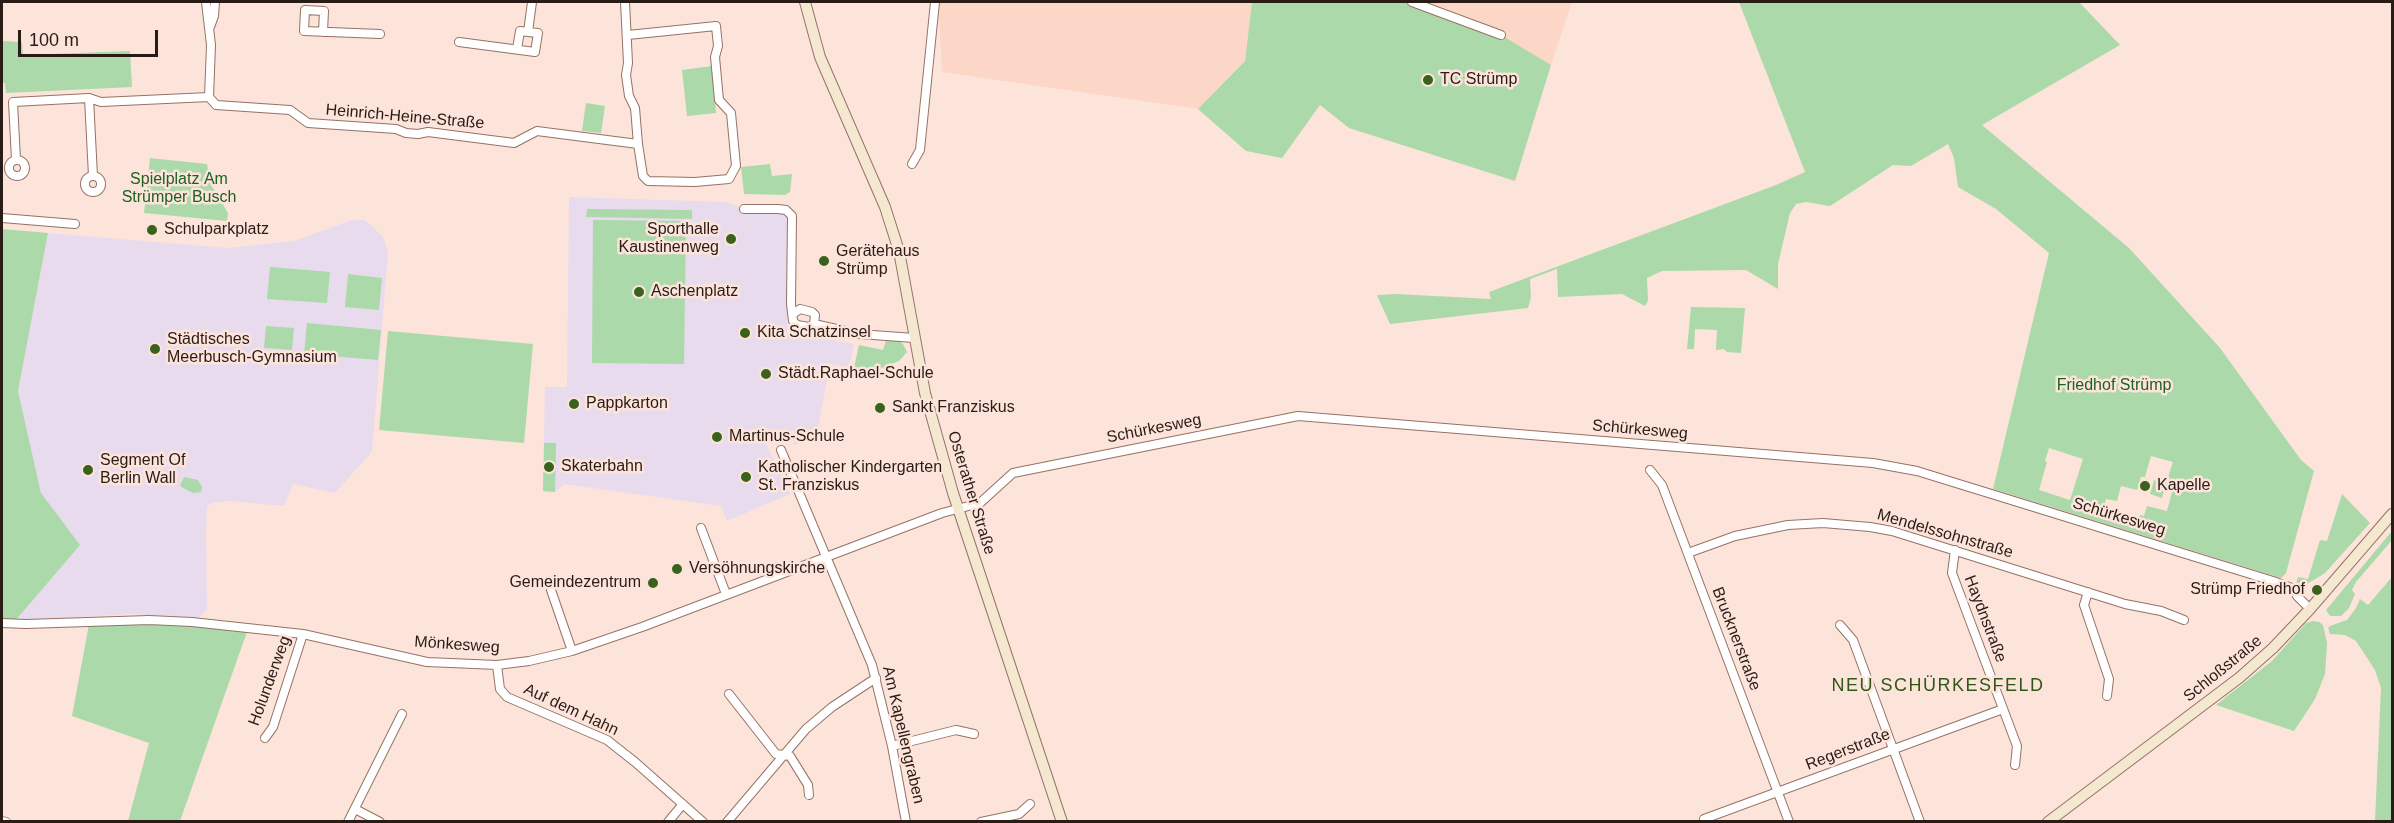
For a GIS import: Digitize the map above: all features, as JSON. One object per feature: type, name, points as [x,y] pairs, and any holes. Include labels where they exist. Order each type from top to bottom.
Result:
[{"type":"main road","name":"Osterather Straße","points":[[805,2],[820,57],[885,207],[898,251],[926,393],[959,510],[1062,822]]},
{"type":"main road","name":"Schloßstraße","points":[[2048,822],[2240,678],[2310,609],[2392,514]]},
{"type":"street","points":[[16,160],[13,102],[89,98],[101,102],[209,97],[210,28],[206,2]]},
{"type":"street","points":[[210,28],[215,2]]},
{"type":"street","points":[[528,32],[532,2]]},
{"type":"street","points":[[625,2],[628,35],[626,75],[629,96],[635,108],[643,176],[651,181],[729,179],[736,166],[730,113],[719,100],[715,57],[718,46],[716,26],[628,35]]},
{"type":"street","points":[[912,164],[920,150],[935,2]]},
{"type":"street","points":[[1412,2],[1501,35]]},
{"type":"street","points":[[323,32],[324,11],[315,6],[305,10],[304,31],[323,32],[380,34]]},
{"type":"street","points":[[459,42],[535,52],[538,33],[520,31],[517,49]]},
{"type":"street","name":"Heinrich-Heine-Straße","points":[[209,97],[216,105],[290,110],[308,123],[396,129],[418,134],[428,132],[514,143],[537,131],[638,144]]},
{"type":"street","points":[[89,98],[93,176]]},
{"type":"street","points":[[744,209],[786,210],[792,216],[791,304],[793,321],[797,325],[809,327],[814,324],[859,334],[914,338]]},
{"type":"street","points":[[2,218],[75,224]]},
{"type":"street","points":[[793,314],[800,309],[812,312],[815,315],[814,324]]},
{"type":"street","name":"Schürkesweg","points":[[959,510],[980,503],[1013,473],[1019,471],[1298,416],[1873,463],[1917,471],[2272,581],[2294,589],[2297,596],[2310,609]]},
{"type":"street","name":"Am Kapellengraben","points":[[781,450],[876,678],[906,822]]},
{"type":"street","name":"Brucknerstraße","points":[[1650,470],[1662,485],[1789,822]]},
{"type":"street","name":"Mönkesweg","points":[[2,623],[149,620],[250,627],[303,634],[427,662],[497,665],[572,651],[651,624],[942,513],[959,510]]},
{"type":"street","name":"Mendelssohnstraße","points":[[1688,553],[1735,536],[1788,525],[1823,523],[1892,531],[2088,592],[2161,611],[2184,620]]},
{"type":"street","points":[[700,528],[726,594]]},
{"type":"street","name":"Haydnstraße","points":[[1954,550],[1952,573],[2016,746],[2015,765]]},
{"type":"street","points":[[551,590],[572,651]]},
{"type":"street","points":[[2088,592],[2084,606],[2109,679],[2107,696]]},
{"type":"street","points":[[1840,625],[1853,640],[1920,822]]},
{"type":"street","name":"Holunderweg","points":[[266,738],[273,727],[303,634]]},
{"type":"street","name":"Auf dem Hahn","points":[[497,665],[500,689],[507,697],[607,740],[703,822]]},
{"type":"street","points":[[727,822],[806,729],[832,707],[876,678]]},
{"type":"street","points":[[729,694],[776,754],[790,756],[808,785],[809,795]]},
{"type":"street","name":"Regerstraße","points":[[1704,819],[2003,709]]},
{"type":"street","points":[[348,822],[402,714]]},
{"type":"street","points":[[892,746],[956,730],[974,734]]},
{"type":"street","points":[[668,822],[683,804]]},
{"type":"street","points":[[981,822],[1019,814],[1030,804]]},
{"type":"street","points":[[355,809],[380,822]]},
{"type":"shaded area","points":[[938,2],[1252,2],[1245,61],[1198,109],[942,72]]},
{"type":"shaded area","points":[[1412,2],[1572,2],[1551,65],[1501,35]]},
{"type":"shaded area","points":[[569,197],[726,202],[753,211],[786,214],[788,218],[787,335],[854,344],[849,367],[830,364],[817,433],[793,446],[794,430],[765,442],[790,494],[727,521],[721,506],[564,484],[555,492],[543,491],[545,387],[567,387]]},
{"type":"shaded area","points":[[352,220],[364,220],[371,225],[383,237],[388,252],[372,452],[335,493],[293,484],[284,506],[230,501],[211,503],[207,507],[207,609],[199,618],[130,614],[15,621],[79,545],[41,493],[18,391],[48,233],[228,248],[294,241]]},
{"type":"green space","name":"TC Strümp","points":[[1252,2],[1412,2],[1501,35],[1551,65],[1515,181],[1349,128],[1320,105],[1282,158],[1246,151],[1198,109],[1245,61]]},
{"type":"green space","name":"Friedhof Strümp","points":[[1739,2],[2079,2],[2120,45],[1982,125],[2129,248],[2220,348],[2301,460],[2314,471],[2286,573],[2281,578],[1993,489],[2049,253],[1996,209],[1958,187],[1954,158],[1948,144],[1911,166],[1893,165],[1830,206],[1806,202],[1796,204],[1790,213],[1778,264],[1778,289],[1746,270],[1662,271],[1647,278],[1648,301],[1645,306],[1622,294],[1558,297],[1557,269],[1530,279],[1531,297],[1528,308],[1390,324],[1377,295],[1491,299],[1489,292],[1776,185],[1805,172]],"holes":[[[2049,448],[2083,459],[2070,500],[2039,490]],[[2151,456],[2173,462],[2166,483],[2154,480],[2150,494],[2162,498],[2164,490],[2172,492],[2167,511],[2147,506],[2144,516],[2140,515],[2137,524],[2102,514],[2106,499],[2117,501],[2121,486],[2137,490],[2141,477],[2145,477]]]},
{"type":"green space","points":[[2,41],[22,42],[23,55],[130,51],[132,87],[6,93],[5,83],[2,83]]},
{"type":"green space","points":[[712,66],[716,113],[687,116],[682,70]]},
{"type":"green space","points":[[586,103],[605,106],[601,133],[582,131]]},
{"type":"green space","name":"Spielplatz Am Strümper Busch","points":[[150,158],[207,164],[211,185],[228,213],[227,221],[144,213]]},
{"type":"green space","points":[[770,164],[772,176],[792,174],[790,192],[785,195],[744,194],[741,167]]},
{"type":"green space","points":[[587,209],[692,210],[692,219],[586,217]]},
{"type":"green space","name":"Aschenplatz","points":[[593,220],[686,221],[684,364],[592,363]]},
{"type":"green space","points":[[2,229],[48,233],[18,391],[41,493],[80,545],[15,621],[2,619]]},
{"type":"green space","points":[[270,267],[330,272],[327,303],[267,299]]},
{"type":"green space","points":[[348,274],[382,278],[379,310],[345,307]]},
{"type":"green space","points":[[1691,307],[1745,308],[1741,353],[1727,352],[1724,349],[1716,350],[1717,330],[1695,329],[1694,349],[1687,349]]},
{"type":"green space","points":[[307,323],[381,330],[378,360],[304,354]]},
{"type":"green space","points":[[266,326],[294,328],[292,350],[264,348]]},
{"type":"green space","points":[[388,331],[533,344],[524,443],[379,430]]},
{"type":"green space","points":[[896,339],[903,344],[907,352],[899,361],[872,372],[854,368],[859,345],[883,350],[886,340]]},
{"type":"green space","name":"Skaterbahn","points":[[544,443],[556,443],[555,492],[543,491]]},
{"type":"green space","points":[[184,477],[198,480],[202,487],[201,492],[193,493],[180,486]]},
{"type":"green space","points":[[2342,494],[2370,523],[2325,573],[2307,584],[2297,596],[2294,589],[2298,577],[2308,579],[2320,540],[2327,541]]},
{"type":"green space","points":[[2392,531],[2392,540],[2356,582],[2352,590],[2355,594],[2349,608],[2341,616],[2330,616],[2326,610]]},
{"type":"green space","points":[[2392,577],[2392,821],[2375,821],[2381,688],[2375,670],[2356,641],[2345,635],[2330,634],[2328,628],[2347,620],[2360,599],[2368,605]]},
{"type":"green space","points":[[154,620],[248,629],[180,821],[128,821],[149,743],[72,716],[89,624]]},
{"type":"green space","points":[[2313,621],[2323,625],[2327,643],[2325,674],[2315,699],[2294,731],[2216,705],[2272,661],[2306,623]]},
{"type":"place","name":"TC Strümp","points":[[1428,80]]},
{"type":"place","name":"Schulparkplatz","points":[[152,230]]},
{"type":"place","name":"Sporthalle Kaustinenweg","points":[[731,239]]},
{"type":"place","name":"Gerätehaus Strümp","points":[[824,261]]},
{"type":"place","name":"Aschenplatz","points":[[639,292]]},
{"type":"place","name":"Kita Schatzinsel","points":[[745,333]]},
{"type":"place","name":"Städtisches Meerbusch-Gymnasium","points":[[155,349]]},
{"type":"place","name":"Städt.Raphael-Schule","points":[[766,374]]},
{"type":"place","name":"Pappkarton","points":[[574,404]]},
{"type":"place","name":"Sankt Franziskus","points":[[880,408]]},
{"type":"place","name":"Martinus-Schule","points":[[717,437]]},
{"type":"place","name":"Skaterbahn","points":[[549,467]]},
{"type":"place","name":"Segment Of Berlin Wall","points":[[88,470]]},
{"type":"place","name":"Katholischer Kindergarten St. Franziskus","points":[[746,477]]},
{"type":"place","name":"Kapelle","points":[[2145,486]]},
{"type":"place","name":"Versöhnungskirche","points":[[677,569]]},
{"type":"place","name":"Gemeindezentrum","points":[[653,583]]},
{"type":"place","name":"Strümp Friedhof","points":[[2317,590]]},
{"type":"district","name":"NEU SCHÜRKESFELD","points":[[1938,686]]}]
